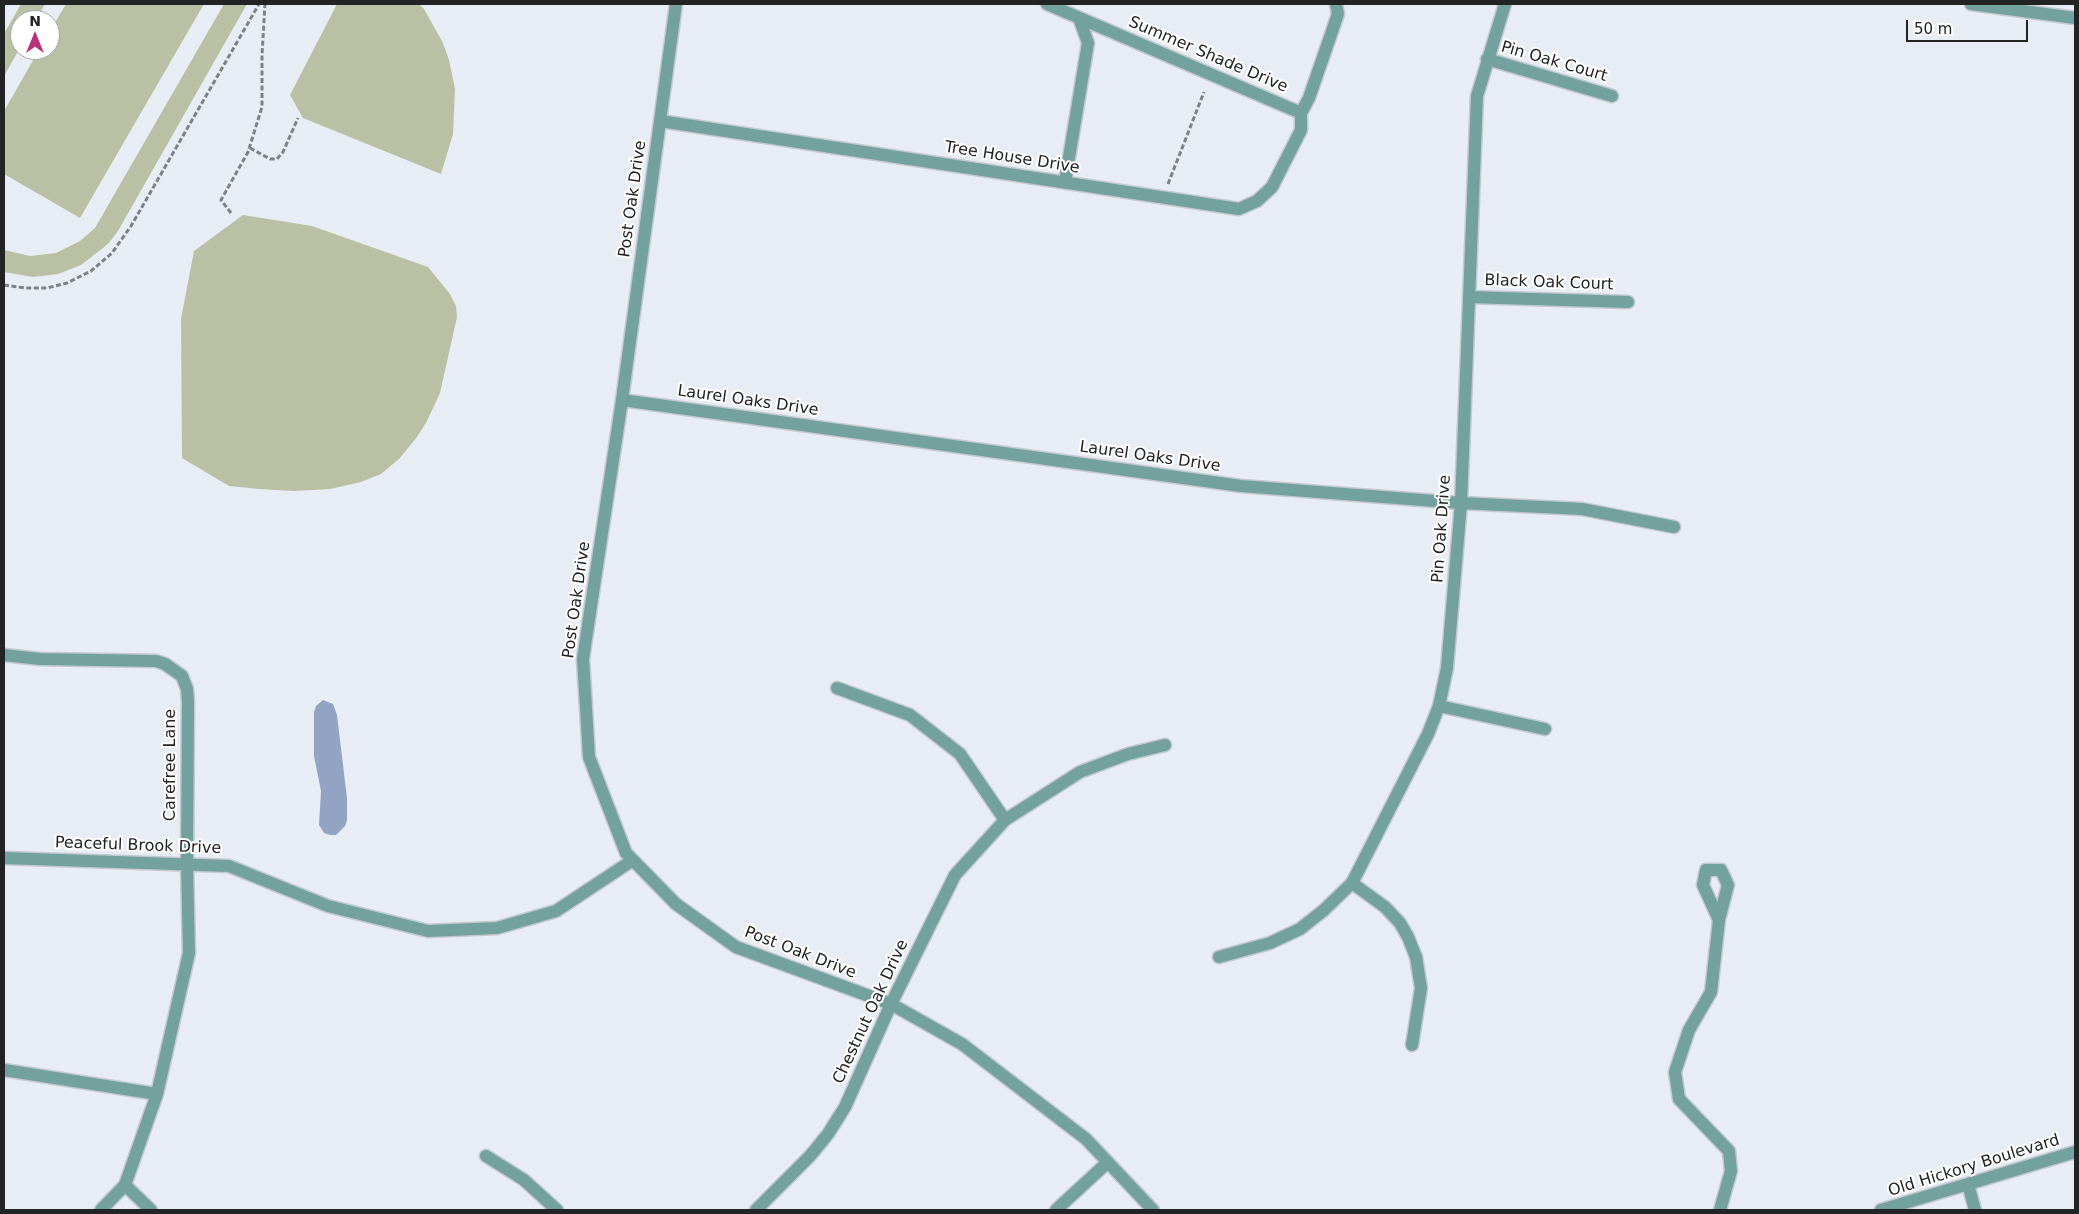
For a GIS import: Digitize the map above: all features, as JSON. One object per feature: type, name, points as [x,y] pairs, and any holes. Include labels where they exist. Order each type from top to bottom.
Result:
[{"type":"street","name":"Post Oak Drive","points":[[676,4],[622,400],[583,659],[589,757],[626,853],[676,904],[736,947],[891,1004],[962,1044],[1086,1139],[1153,1210]]},
{"type":"street","name":"Summer Shade Drive","points":[[1047,4],[1301,113]]},
{"type":"street","name":"Tree House Drive","points":[[660,121],[1239,209],[1257,201],[1272,187],[1301,130],[1301,113],[1309,98],[1338,14],[1336,4]]},
{"type":"street","name":"Pin Oak Drive","points":[[1219,957],[1270,943],[1300,929],[1352,883],[1428,734],[1438,706],[1447,668],[1461,503],[1477,96],[1505,4]]},
{"type":"street","points":[[1971,4],[2075,18]]},
{"type":"street","points":[[1065,182],[1088,43],[1080,18]]},
{"type":"street","name":"Pin Oak Court","points":[[1487,59],[1612,96]]},
{"type":"street","name":"Black Oak Court","points":[[1469,297],[1628,302]]},
{"type":"street","name":"Laurel Oaks Drive","points":[[622,400],[1241,486],[1461,503],[1582,509],[1674,527]]},
{"type":"street","name":"Carefree Lane","points":[[4,655],[73,660],[156,661],[165,664],[182,676],[187,689],[189,953],[157,1094],[125,1185],[101,1210]]},
{"type":"street","points":[[837,688],[910,715],[960,754],[1005,820]]},
{"type":"street","points":[[1438,706],[1545,729]]},
{"type":"street","name":"Chestnut Oak Drive","points":[[756,1210],[810,1156],[828,1134],[845,1107],[891,1004],[956,875],[1005,820],[1080,772],[1128,754],[1165,745]]},
{"type":"street","name":"Peaceful Brook Drive","points":[[4,858],[229,866],[328,906],[428,931],[497,928],[556,911],[633,860]]},
{"type":"street","points":[[1352,883],[1385,907],[1400,923],[1408,936],[1416,957],[1421,988],[1412,1045]]},
{"type":"street","points":[[1718,920],[1711,992],[1689,1030],[1675,1072],[1679,1099],[1728,1151],[1730,1171],[1720,1210]]},
{"type":"street","points":[[4,1070],[157,1094]]},
{"type":"street","name":"Old Hickory Boulevard","points":[[1881,1210],[2075,1152]]},
{"type":"street","points":[[486,1156],[524,1180],[557,1210]]},
{"type":"street","points":[[1056,1210],[1108,1162]]},
{"type":"street","points":[[1968,1184],[1975,1210]]},
{"type":"street","points":[[125,1185],[151,1210]]},
{"type":"path","points":[[4,285],[46,288],[67,283],[91,271],[112,253],[131,226],[259,4]]},
{"type":"path","points":[[231,213],[221,200],[250,148],[262,106],[265,4]]},
{"type":"path","points":[[1167,185],[1204,92]]},
{"type":"path","points":[[250,148],[270,159],[277,159],[298,118]]},
{"type":"green space","points":[[21,4],[45,4],[42,10],[18,10]]},
{"type":"green space","points":[[66,4],[204,4],[80,218],[4,174],[4,111],[33,60],[60,60],[60,14]]},
{"type":"green space","points":[[224,4],[247,4],[118,231],[108,244],[81,265],[58,274],[33,277],[4,272],[4,250],[30,256],[56,253],[80,241],[95,228]]},
{"type":"green space","points":[[337,4],[419,4],[424,9],[443,43],[449,60],[455,89],[453,134],[441,174],[303,118],[290,95]]},
{"type":"green space","points":[[10,23],[10,60],[13,60],[4,76],[4,34]]},
{"type":"green space","points":[[243,215],[312,226],[428,267],[450,294],[456,306],[457,317],[440,393],[417,437],[399,459],[381,474],[361,482],[330,489],[294,491],[259,489],[229,486],[182,458],[181,319],[194,251]]},
{"type":"water","points":[[323,700],[333,704],[337,715],[347,798],[347,820],[345,826],[336,835],[324,833],[319,825],[321,791],[314,756],[314,712],[316,706]]}]
